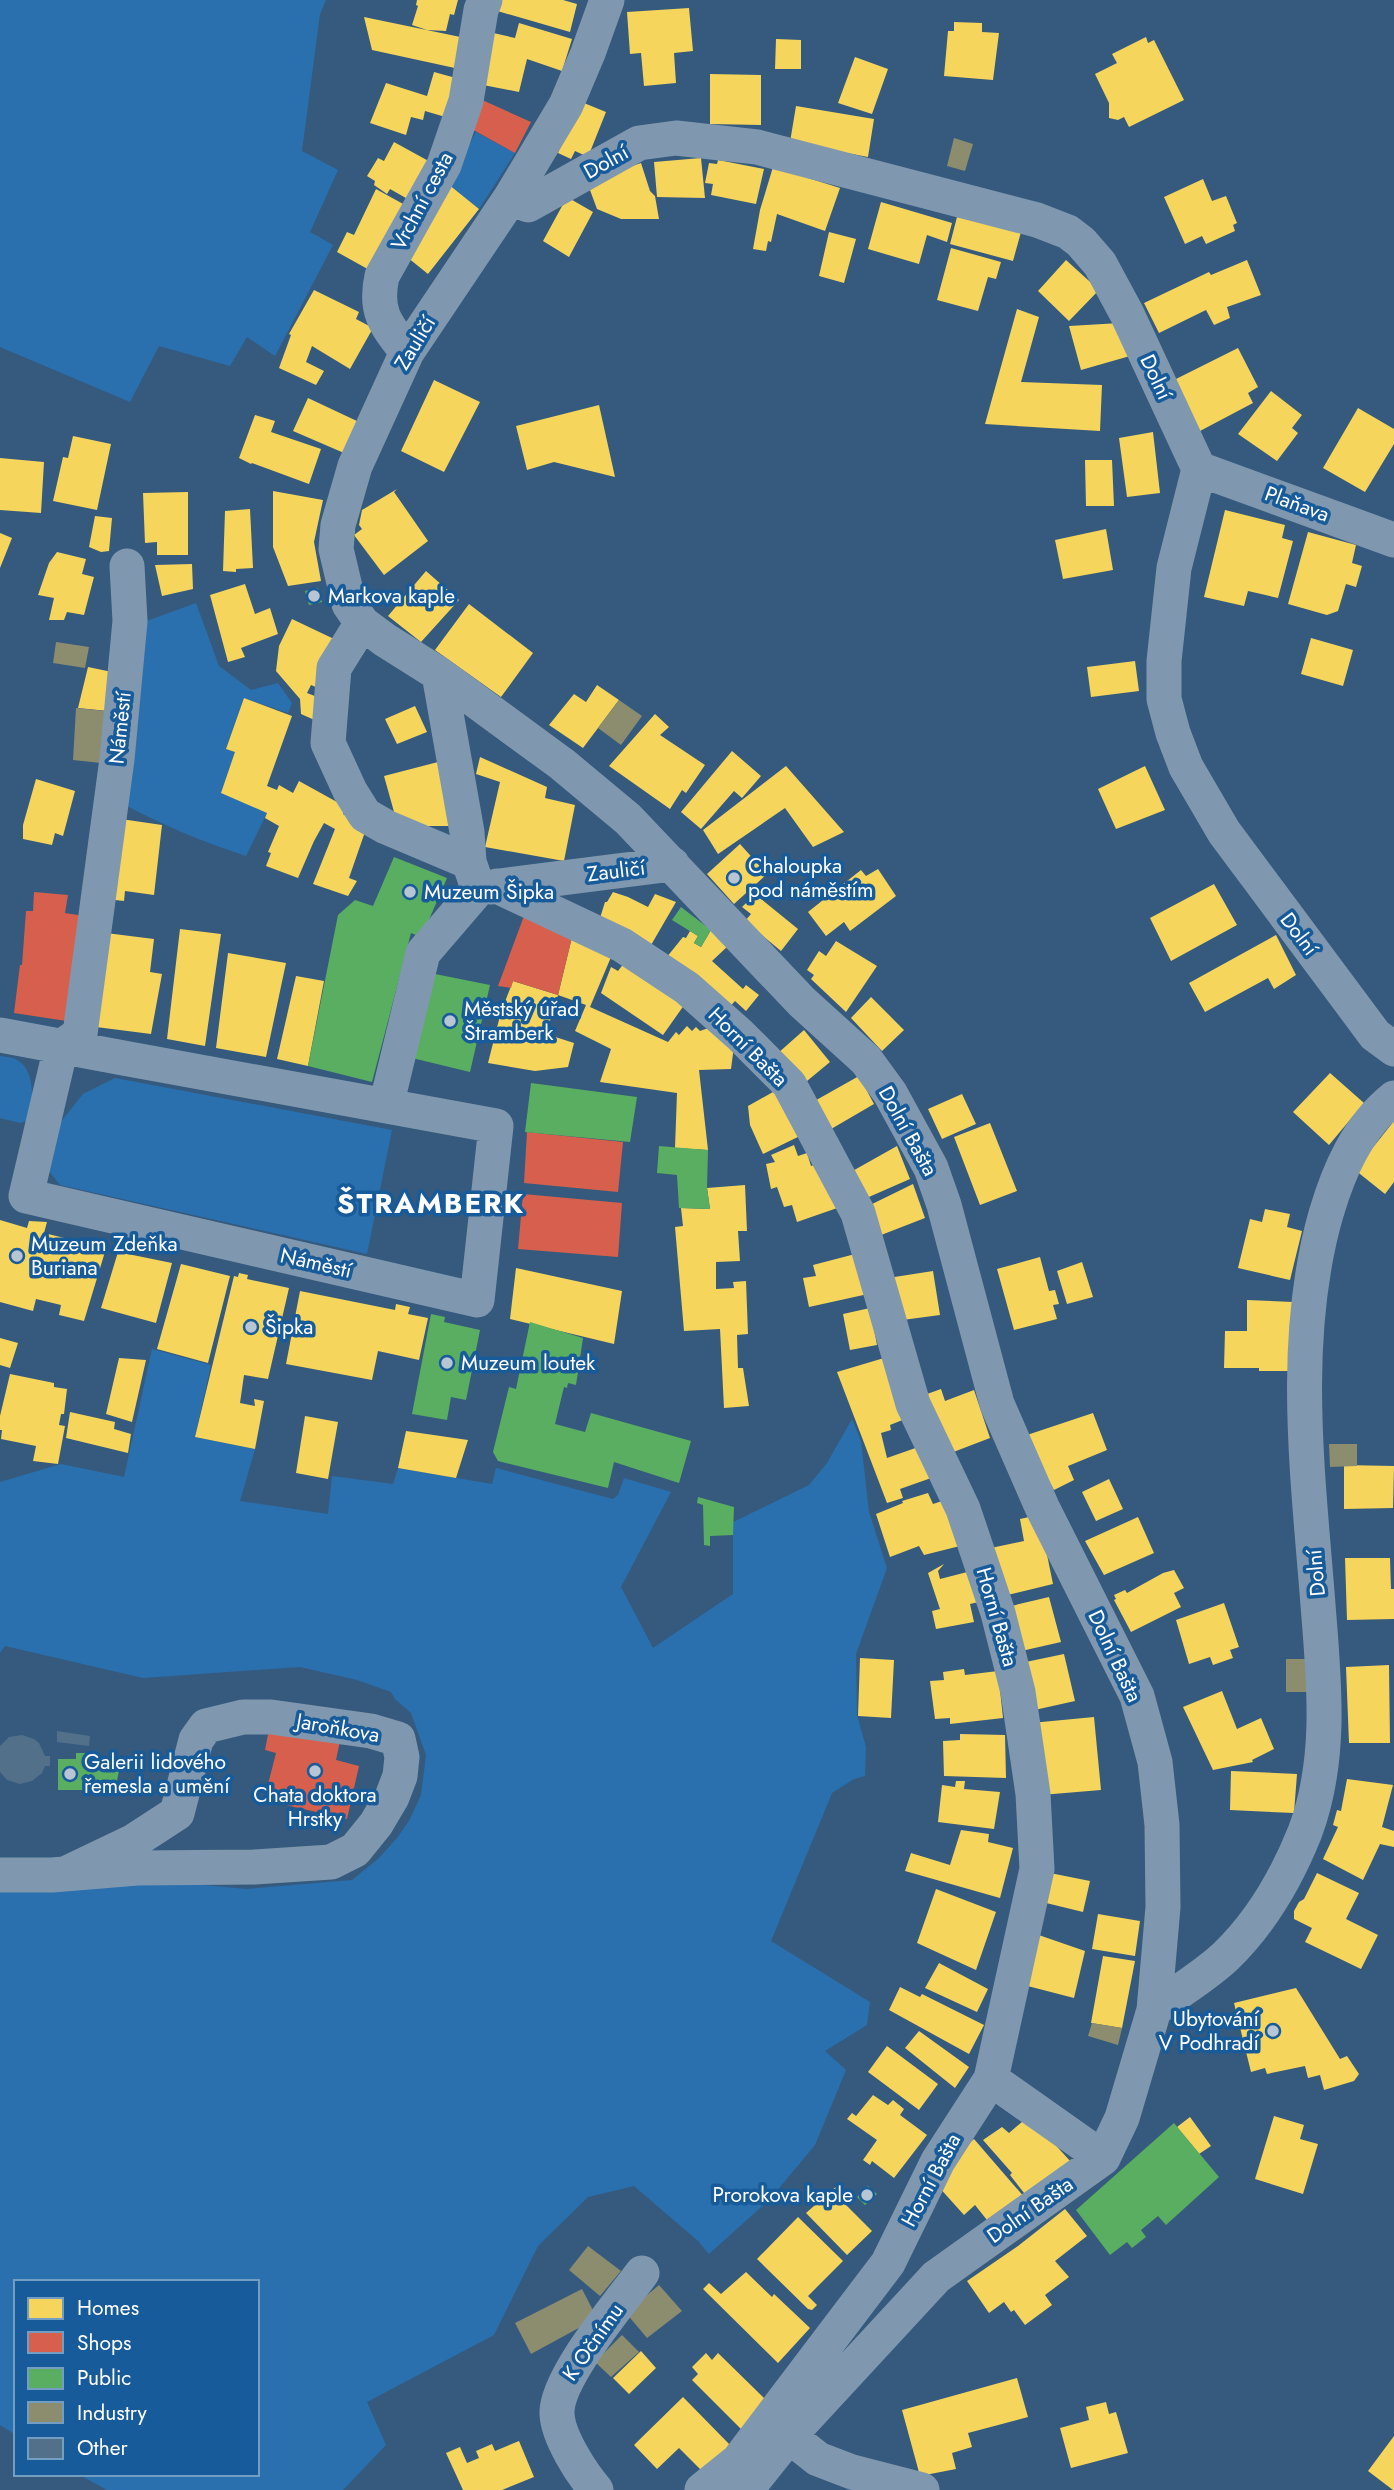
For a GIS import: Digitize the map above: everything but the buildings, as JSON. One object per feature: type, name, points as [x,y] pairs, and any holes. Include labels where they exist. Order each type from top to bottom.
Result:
[{"type":"street","name":"Vrchní cesta","points":[[407,352],[386,324],[377,296],[382,276],[444,164],[466,101],[485,0]]},
{"type":"street","name":"Zauličí","points":[[607,0],[571,93],[511,197],[407,352],[355,466],[338,525],[336,549],[349,604],[362,623],[439,674],[597,791],[672,864]]},
{"type":"street","name":"Dolní","points":[[511,197],[528,205],[639,143],[676,138],[757,147],[1052,225],[1081,242],[1100,264],[1127,314],[1199,469],[1174,568],[1164,661],[1164,699],[1186,767],[1224,832],[1375,1035],[1394,1049]]},
{"type":"street","name":"Plaňava","points":[[1199,469],[1394,540]]},
{"type":"street","name":"Náměstí","points":[[0,1035],[61,1047],[496,1126],[477,1300],[13,1193],[61,1047],[80,1034],[117,759],[130,621],[127,566]]},
{"type":"street","name":"Horní Bašta","points":[[362,623],[334,668],[328,743],[350,791],[365,815],[482,879],[622,945],[687,988],[789,1084],[859,1213],[913,1404],[963,1509],[998,1613],[1018,1692],[1033,1794],[1037,1868],[990,2079],[938,2161],[888,2263],[747,2476]]},
{"type":"street","points":[[386,1106],[423,953],[482,879],[467,832],[439,674]]},
{"type":"street","name":"Zauličí","points":[[482,879],[672,864]]},
{"type":"street","name":"Dolní Bašta","points":[[672,864],[802,1002],[866,1060],[890,1093],[932,1168],[998,1404],[1042,1507],[1137,1696],[1155,1762],[1162,1825],[1163,1907],[1154,2010],[1122,2119],[1103,2158],[936,2277],[789,2436],[747,2476]]},
{"type":"street","name":"Dolní","points":[[1154,2010],[1226,1956],[1276,1893],[1305,1830],[1314,1800],[1322,1765],[1325,1693],[1305,1444],[1311,1297],[1319,1238],[1343,1163],[1360,1135],[1394,1098]]},
{"type":"street","name":"Jaroňkova","points":[[0,1875],[65,1874],[137,1868],[254,1867],[331,1862],[355,1850],[376,1825],[400,1776],[401,1745],[398,1739],[371,1731],[271,1717],[243,1717],[206,1726],[196,1740],[177,1813],[134,1840],[65,1874]]},
{"type":"street","points":[[990,2079],[1103,2158]]},
{"type":"street","name":"K Očnímu","points":[[596,2490],[565,2439],[556,2415],[559,2396],[567,2376],[642,2273]]},
{"type":"street","points":[[789,2436],[818,2459],[852,2472],[922,2490]]},
{"type":"street","points":[[702,2490],[747,2476]]},
{"type":"shaded area","points":[[0,0],[326,0],[320,14],[302,151],[338,170],[310,232],[333,245],[275,356],[247,337],[230,366],[159,346],[130,402],[0,347]]},
{"type":"shaded area","points":[[476,132],[515,153],[479,209],[448,184]]},
{"type":"shaded area","points":[[196,603],[219,666],[251,690],[278,683],[292,703],[288,713],[244,698],[226,748],[235,752],[267,813],[246,856],[183,833],[123,804],[141,623]]},
{"type":"shaded area","points":[[0,1056],[15,1059],[27,1071],[32,1087],[29,1120],[20,1123],[0,1118]]},
{"type":"shaded area","points":[[115,1078],[392,1130],[367,1254],[60,1185],[49,1171],[60,1123],[83,1094]]},
{"type":"shaded area","points":[[152,1349],[211,1365],[195,1437],[255,1449],[240,1501],[328,1514],[332,1476],[393,1484],[398,1468],[492,1484],[496,1468],[613,1499],[618,1495],[624,1478],[671,1492],[621,1587],[653,1648],[733,1594],[733,1522],[809,1485],[827,1463],[852,1419],[861,1441],[869,1512],[887,1568],[856,1654],[857,1715],[866,1747],[865,1776],[854,1779],[832,1793],[771,1941],[870,2002],[867,2025],[825,2051],[846,2070],[815,2145],[770,2199],[709,2254],[698,2241],[634,2186],[588,2197],[538,2246],[494,2335],[367,2402],[386,2445],[343,2490],[107,2490],[82,2476],[259,2476],[259,2280],[14,2280],[14,2434],[0,2425],[0,1887],[194,1884],[246,1889],[352,1880],[378,1859],[397,1838],[409,1821],[421,1795],[426,1755],[411,1713],[391,1692],[357,1680],[300,1667],[143,1678],[5,1646],[0,1653],[0,1482],[61,1464],[124,1477]]},
{"type":"place","name":"Markova kaple","points":[[314,596]]},
{"type":"place","name":"Chaloupka pod náměstím","points":[[734,878]]},
{"type":"place","name":"Muzeum Šipka","points":[[410,892]]},
{"type":"place","name":"Městský úřad Štramberk","points":[[450,1021]]},
{"type":"place","name":"Muzeum Zdeňka Buriana","points":[[17,1256]]},
{"type":"place","name":"Šipka","points":[[251,1327]]},
{"type":"place","name":"Muzeum loutek","points":[[447,1363]]},
{"type":"place","name":"Chata doktora Hrstky","points":[[315,1771]]},
{"type":"place","name":"Galerii lidového řemesla a umění","points":[[70,1774]]},
{"type":"place","name":"Ubytování V Podhradí","points":[[1273,2031]]},
{"type":"place","name":"Prorokova kaple","points":[[867,2195]]},
{"type":"district","name":"ŠTRAMBERK","points":[[431,1203]]}]
